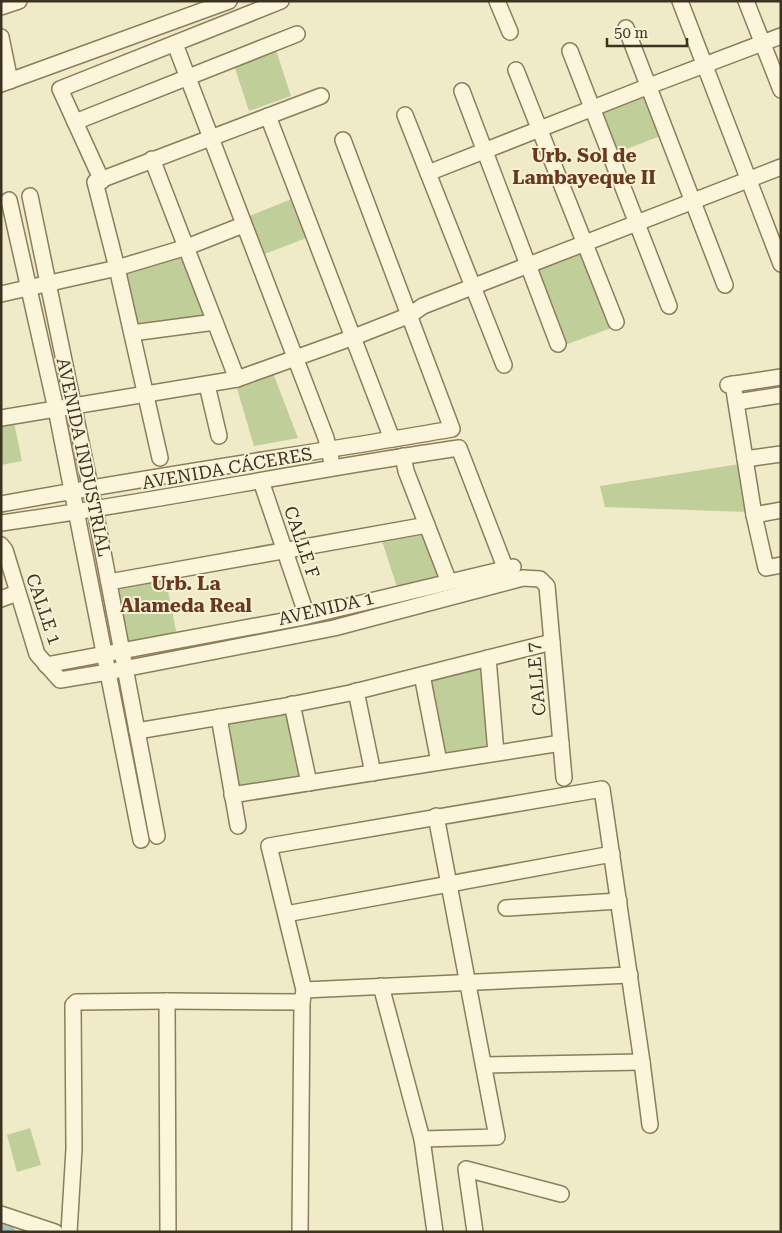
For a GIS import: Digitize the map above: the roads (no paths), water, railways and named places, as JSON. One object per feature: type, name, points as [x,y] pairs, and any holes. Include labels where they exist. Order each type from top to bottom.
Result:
[{"type":"street","points":[[1,7],[19,1]]},
{"type":"street","points":[[1,36],[6,83],[229,1]]},
{"type":"street","points":[[102,181],[60,89],[281,1]]},
{"type":"street","points":[[498,1],[510,32]]},
{"type":"street","points":[[680,1],[781,264]]},
{"type":"street","points":[[746,1],[781,90]]},
{"type":"street","points":[[626,28],[725,285]]},
{"type":"street","points":[[75,122],[297,34]]},
{"type":"street","points":[[428,173],[781,36]]},
{"type":"street","points":[[175,44],[330,450],[333,469]]},
{"type":"street","points":[[570,51],[669,306]]},
{"type":"street","points":[[516,70],[616,322]]},
{"type":"street","points":[[462,91],[558,344]]},
{"type":"street","points":[[160,458],[117,268],[95,182],[102,181],[152,159],[321,96]]},
{"type":"street","points":[[406,115],[504,365]]},
{"type":"street","points":[[268,116],[392,439]]},
{"type":"street","points":[[343,140],[410,315]]},
{"type":"street","points":[[152,159],[237,379]]},
{"type":"street","points":[[1,418],[237,379],[354,337],[410,315],[422,306],[781,167]]},
{"type":"street","name":"AVENIDA INDUSTRIAL","points":[[30,196],[91,488],[157,836]]},
{"type":"street","name":"AVENIDA INDUSTRIAL","points":[[9,200],[73,490],[140,840]]},
{"type":"street","points":[[1,294],[117,268],[187,247],[243,225]]},
{"type":"street","name":"AVENIDA CÁCERES","points":[[1,504],[73,490],[452,429],[410,315]]},
{"type":"street","points":[[132,333],[215,322]]},
{"type":"street","points":[[773,566],[754,516],[736,402],[731,385],[781,377]]},
{"type":"street","points":[[207,385],[219,436]]},
{"type":"street","points":[[736,402],[781,395]]},
{"type":"street","name":"AVENIDA CÁCERES","points":[[1,524],[95,510],[459,448],[508,565]]},
{"type":"street","points":[[745,459],[781,454]]},
{"type":"street","points":[[404,456],[406,470],[447,577]]},
{"type":"street","name":"CALLE F","points":[[261,481],[307,616]]},
{"type":"street","points":[[754,516],[781,510]]},
{"type":"street","points":[[109,582],[427,526]]},
{"type":"street","name":"CALLE 1","points":[[1,545],[5,550],[37,654],[60,680]]},
{"type":"street","name":"AVENIDA 1","points":[[46,665],[307,616],[508,565]]},
{"type":"street","name":"AVENIDA 1","points":[[60,680],[334,628],[523,578],[540,579]]},
{"type":"street","name":"CALLE 7","points":[[540,579],[547,586],[564,778]]},
{"type":"street","points":[[1,599],[17,593]]},
{"type":"street","points":[[137,731],[356,691],[552,642]]},
{"type":"street","points":[[488,658],[496,753]]},
{"type":"street","points":[[422,675],[439,762]]},
{"type":"street","points":[[356,691],[373,773]]},
{"type":"street","points":[[292,704],[309,782]]},
{"type":"street","points":[[219,717],[238,826]]},
{"type":"street","points":[[232,795],[561,743]]},
{"type":"street","points":[[300,1232],[303,996],[286,914],[269,846],[602,789],[650,1125]]},
{"type":"street","points":[[422,1139],[497,1137],[436,816]]},
{"type":"street","points":[[286,914],[612,854]]},
{"type":"street","points":[[506,908],[619,901]]},
{"type":"street","points":[[69,1232],[74,1149],[73,1004],[76,1002],[303,996],[381,986],[630,976]]},
{"type":"street","points":[[381,986],[422,1139],[435,1232]]},
{"type":"street","points":[[167,1001],[168,1232]]},
{"type":"street","points":[[484,1065],[642,1062]]},
{"type":"street","points":[[474,1232],[466,1169],[561,1194]]},
{"type":"street","points":[[1,1214],[55,1232]]},
{"type":"waterway","points":[[1,1229],[10,1232]]},
{"type":"district","name":"Urb. Sol de Lambayeque II","points":[[584,166]]},
{"type":"district","name":"Urb. La Alameda Real","points":[[186,594]]}]
